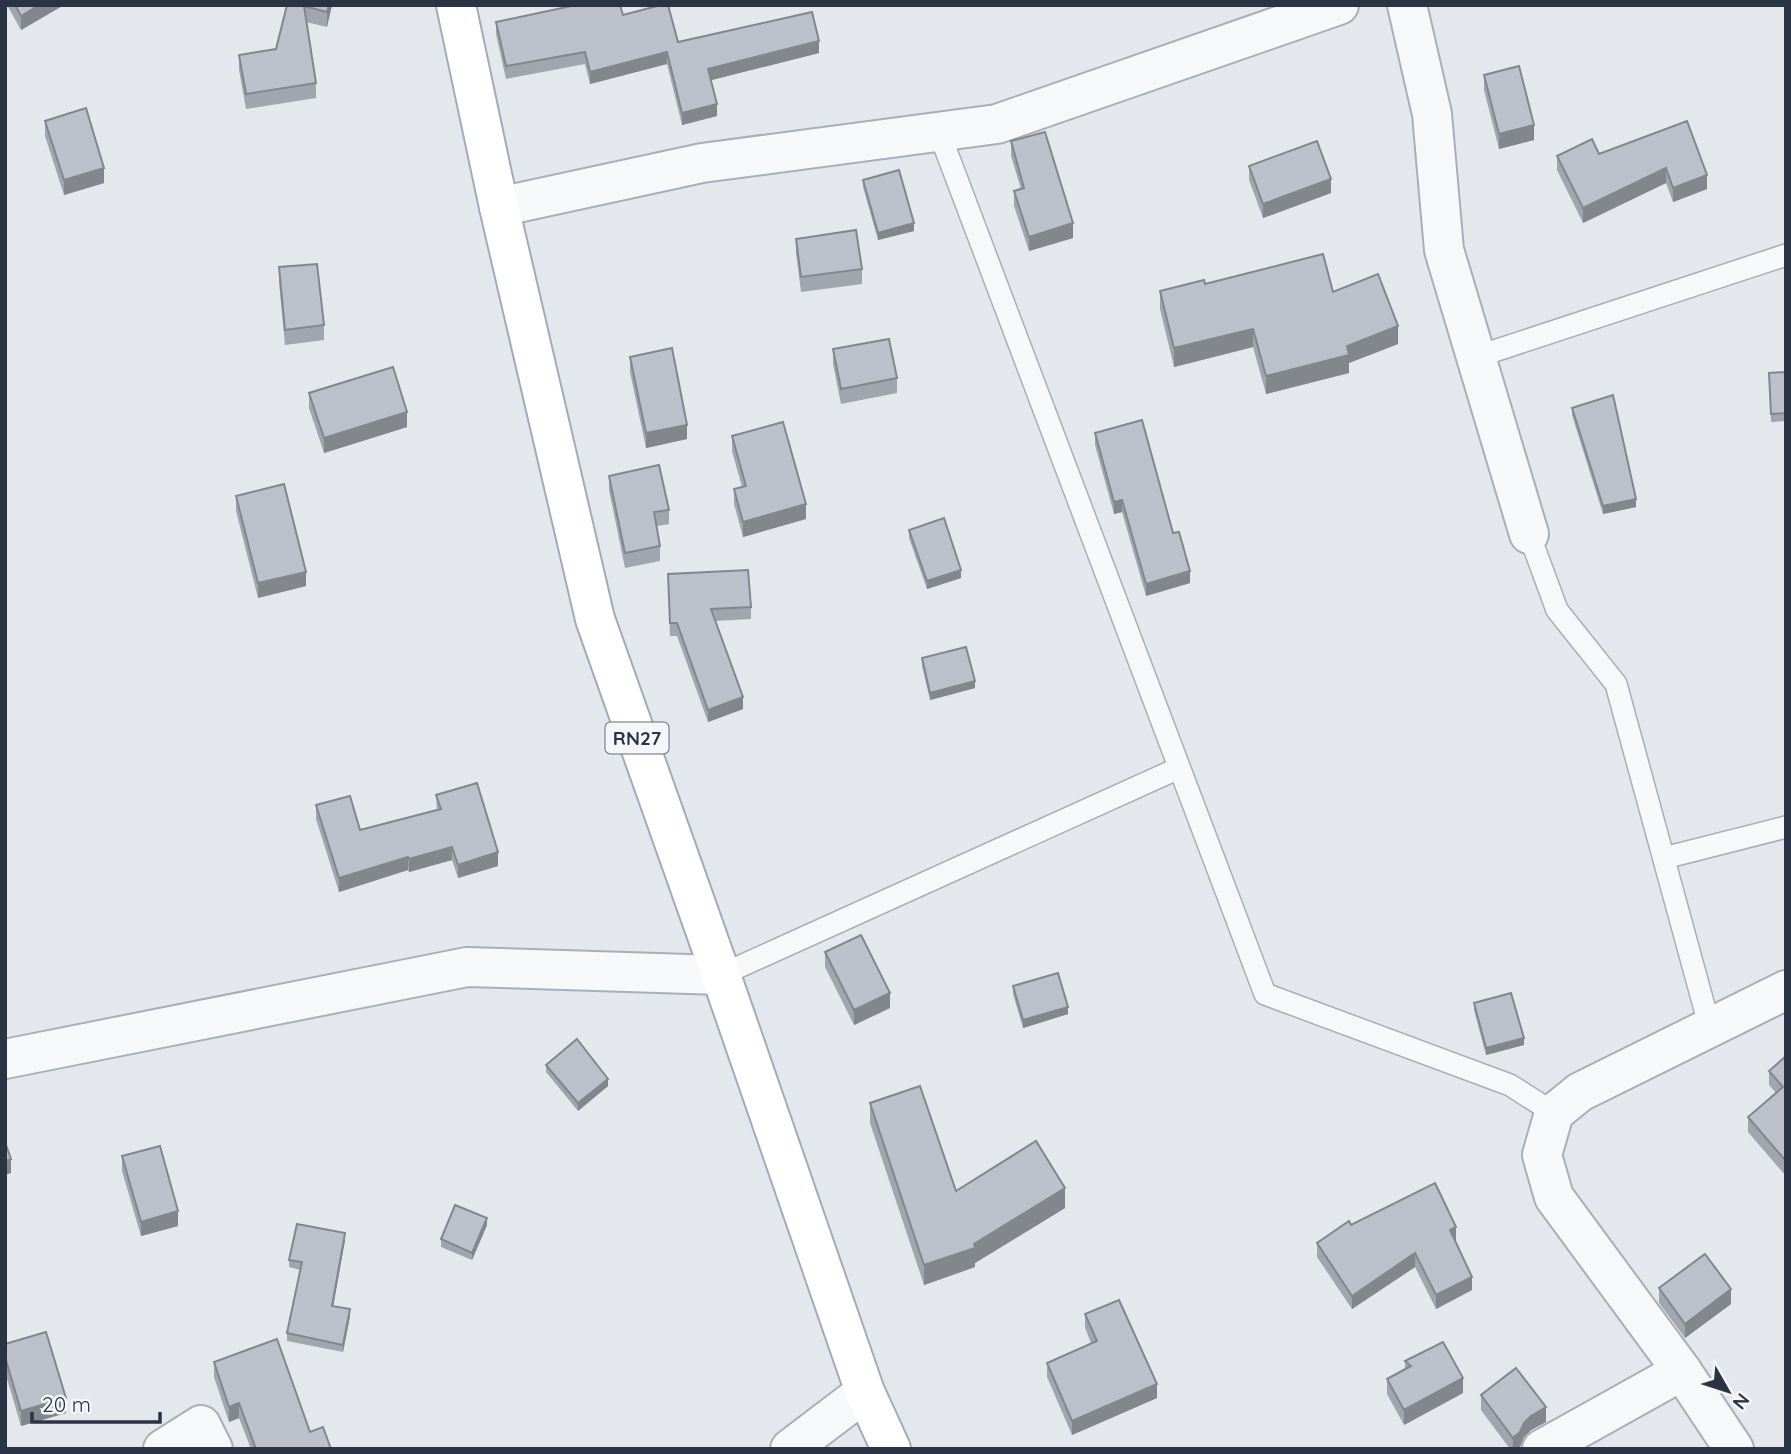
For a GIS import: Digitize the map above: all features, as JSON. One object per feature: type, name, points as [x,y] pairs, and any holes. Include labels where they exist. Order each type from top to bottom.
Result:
[{"type":"main road","name":"RN27","points":[[456,5],[499,207],[595,619],[865,1392],[891,1449]]},
{"type":"street","points":[[499,207],[702,163],[997,124],[1339,5]]},
{"type":"street","points":[[1407,5],[1432,114],[1444,250],[1529,534]]},
{"type":"street","points":[[5,1059],[467,967],[721,975]]},
{"type":"street","points":[[1734,1449],[1682,1371],[1554,1197],[1542,1155],[1554,1113],[1580,1092],[1786,990]]},
{"type":"street","points":[[1542,1449],[1682,1371]]},
{"type":"street","points":[[790,1449],[865,1392]]},
{"type":"street","points":[[163,1449],[201,1425],[213,1449]]},
{"type":"lane","points":[[939,132],[1265,994],[1510,1085],[1554,1113]]},
{"type":"lane","points":[[1476,358],[1786,255]]},
{"type":"lane","points":[[1529,534],[1557,610],[1616,684],[1710,1028]]},
{"type":"lane","points":[[721,975],[1180,768]]},
{"type":"lane","points":[[1664,858],[1786,827]]},
{"type":"building","points":[[15,5],[39,5],[21,16]]},
{"type":"building","points":[[287,5],[329,5],[327,12],[304,6],[316,83],[246,94],[239,55],[276,49]]},
{"type":"building","points":[[576,5],[620,5],[623,15],[668,5],[678,42],[812,12],[819,41],[708,69],[717,104],[682,113],[667,52],[590,72],[585,52],[506,66],[496,22]]},
{"type":"building","points":[[1519,66],[1534,125],[1499,134],[1484,75]]},
{"type":"building","points":[[86,108],[104,168],[64,180],[45,121]]},
{"type":"building","points":[[1687,121],[1707,175],[1673,188],[1666,168],[1583,208],[1557,156],[1592,139],[1599,154]]},
{"type":"building","points":[[1045,132],[1073,223],[1029,237],[1014,191],[1024,188],[1011,141]]},
{"type":"building","points":[[1317,141],[1331,179],[1263,204],[1249,166]]},
{"type":"building","points":[[899,170],[914,223],[878,233],[863,180]]},
{"type":"building","points":[[856,230],[862,269],[801,277],[796,239]]},
{"type":"building","points":[[1323,254],[1333,292],[1378,274],[1398,326],[1347,346],[1349,355],[1266,376],[1253,329],[1174,348],[1160,291],[1204,280],[1205,284]]},
{"type":"building","points":[[317,264],[324,325],[285,330],[279,267]]},
{"type":"building","points":[[889,339],[897,378],[841,389],[833,349]]},
{"type":"building","points":[[672,348],[687,425],[646,433],[630,357]]},
{"type":"building","points":[[393,367],[407,412],[324,438],[309,393]]},
{"type":"building","points":[[1786,372],[1786,413],[1771,414],[1769,373]]},
{"type":"building","points":[[1613,395],[1636,499],[1603,506],[1572,408]]},
{"type":"building","points":[[1142,420],[1173,533],[1179,532],[1190,571],[1146,584],[1122,500],[1114,502],[1095,433]]},
{"type":"building","points":[[783,422],[806,504],[743,522],[734,489],[746,486],[732,436]]},
{"type":"building","points":[[659,465],[669,510],[654,512],[660,546],[625,553],[609,476]]},
{"type":"building","points":[[284,484],[306,572],[258,583],[236,496]]},
{"type":"building","points":[[944,518],[961,570],[927,581],[909,530]]},
{"type":"building","points":[[748,570],[751,607],[711,609],[743,697],[708,710],[677,623],[670,623],[668,574]]},
{"type":"building","points":[[966,647],[975,681],[930,693],[922,658]]},
{"type":"building","points":[[477,783],[498,852],[458,865],[452,847],[339,878],[316,805],[350,796],[360,830],[441,809],[436,795]]},
{"type":"building","points":[[861,935],[890,993],[854,1010],[825,952]]},
{"type":"building","points":[[1058,973],[1068,1007],[1023,1020],[1013,986]]},
{"type":"building","points":[[1511,993],[1524,1038],[1486,1048],[1474,1003]]},
{"type":"building","points":[[577,1039],[608,1079],[578,1103],[546,1065]]},
{"type":"building","points":[[1786,1056],[1785,1160],[1748,1117],[1783,1087],[1769,1071]]},
{"type":"building","points":[[920,1086],[956,1191],[1036,1141],[1065,1188],[974,1244],[975,1248],[924,1265],[870,1103]]},
{"type":"building","points":[[5,1142],[11,1159],[5,1161]]},
{"type":"building","points":[[160,1146],[178,1211],[141,1222],[122,1156]]},
{"type":"building","points":[[1435,1183],[1456,1227],[1450,1230],[1472,1277],[1436,1295],[1415,1253],[1352,1296],[1317,1243],[1349,1221],[1351,1225]]},
{"type":"building","points":[[455,1205],[487,1218],[472,1253],[441,1239]]},
{"type":"building","points":[[297,1224],[345,1233],[332,1306],[350,1309],[343,1345],[287,1333],[302,1262],[289,1260]]},
{"type":"building","points":[[1705,1254],[1731,1289],[1685,1324],[1659,1288]]},
{"type":"building","points":[[1119,1300],[1157,1384],[1072,1421],[1047,1363],[1097,1341],[1085,1314]]},
{"type":"building","points":[[46,1332],[66,1398],[21,1411],[5,1357],[5,1344]]},
{"type":"building","points":[[277,1339],[310,1432],[323,1427],[331,1449],[256,1449],[239,1403],[229,1407],[214,1362]]},
{"type":"building","points":[[1443,1342],[1463,1378],[1404,1410],[1387,1379],[1411,1366],[1405,1361]]},
{"type":"building","points":[[1516,1368],[1546,1407],[1531,1416],[1513,1438],[1481,1395]]}]
